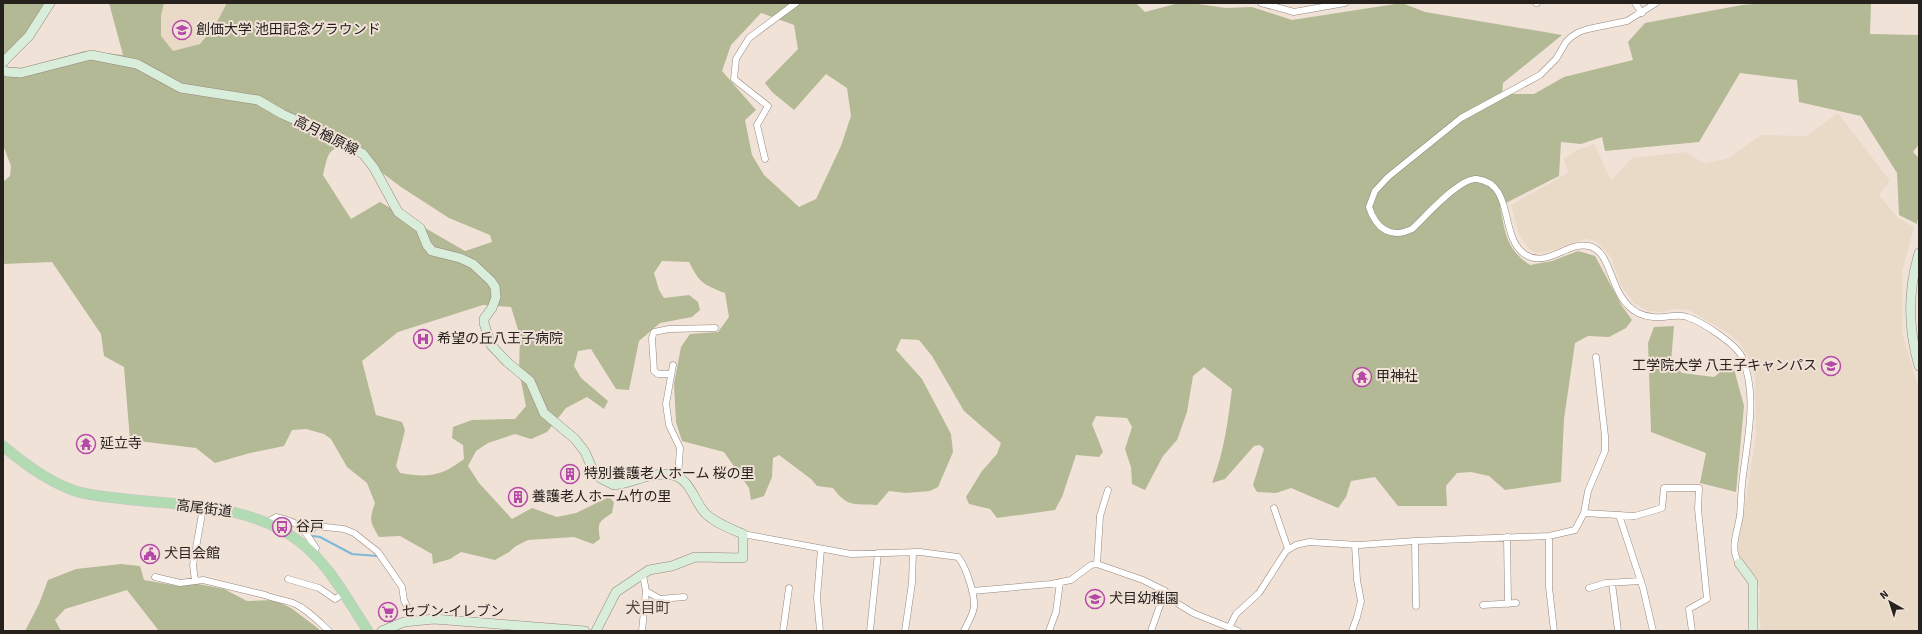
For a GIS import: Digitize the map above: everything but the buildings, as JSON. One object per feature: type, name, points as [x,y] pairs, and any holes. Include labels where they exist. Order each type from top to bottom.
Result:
[{"type":"main road","points":[[3,62],[29,36],[50,3]]},
{"type":"main road","name":"高月楢原線","points":[[3,70],[7,72],[21,73],[90,55],[137,64],[182,88],[258,100],[282,114],[337,139],[363,154],[374,168],[398,212],[420,228],[427,245],[432,251],[460,258],[473,264],[491,281],[496,291],[495,302],[484,319],[491,345],[507,362],[530,381],[544,413],[576,439],[586,452],[588,463],[600,478],[614,485],[655,475],[671,475],[678,477]]},
{"type":"main road","points":[[1919,253],[1914,274],[1911,302],[1912,331],[1919,366]]},
{"type":"main road","name":"高尾街道","points":[[3,446],[36,471],[56,483],[76,491],[99,496],[203,508],[248,515],[267,522],[300,542],[314,554],[344,594],[368,631]]},
{"type":"main road","points":[[596,631],[616,592],[653,568],[672,566],[695,557],[743,558],[743,534],[709,517],[702,510],[685,482],[678,477]]},
{"type":"main road","points":[[1739,563],[1753,582],[1753,631]]},
{"type":"main road","points":[[382,631],[404,622],[434,619],[545,629],[586,631]]},
{"type":"street","points":[[765,159],[757,125],[768,106],[734,79],[736,59],[749,38],[796,3]]},
{"type":"street","points":[[1261,3],[1294,12],[1345,3]]},
{"type":"street","points":[[1635,3],[1642,13]]},
{"type":"street","points":[[1656,3],[1642,13],[1616,24],[1579,32],[1571,37],[1566,42],[1556,59],[1540,75],[1461,118],[1388,177],[1375,191],[1369,207],[1376,222],[1381,228],[1396,233],[1404,233],[1412,229],[1465,182],[1478,179],[1488,182],[1495,187],[1500,194],[1513,238],[1521,252],[1527,256],[1541,258],[1582,246],[1594,248],[1605,259],[1619,296],[1631,308],[1647,317],[1687,316],[1734,346],[1742,356],[1746,370],[1750,405],[1749,435],[1742,485],[1740,515],[1735,540],[1736,558],[1739,563]]},
{"type":"street","points":[[672,374],[658,374],[654,371],[652,338],[654,332],[669,329],[716,328]]},
{"type":"street","points":[[1230,626],[1236,614],[1259,594],[1288,549],[1296,545],[1309,542],[1355,545],[1415,541],[1549,536],[1575,530],[1584,512],[1588,490],[1605,451],[1605,436],[1596,357]]},
{"type":"street","points":[[673,365],[666,404],[669,425],[680,448],[678,477]]},
{"type":"street","points":[[1584,512],[1635,516],[1662,508],[1664,488],[1699,488],[1698,509],[1707,599],[1689,609],[1692,631]]},
{"type":"street","points":[[1097,564],[1100,516],[1108,490]]},
{"type":"street","points":[[195,581],[193,565],[203,508]]},
{"type":"street","points":[[1274,508],[1288,549]]},
{"type":"street","points":[[1619,515],[1641,581],[1653,631]]},
{"type":"street","points":[[267,522],[276,517],[299,524],[307,533],[316,548],[314,554]]},
{"type":"street","points":[[307,533],[316,526],[344,529],[354,533],[378,552],[402,587],[404,600],[413,620]]},
{"type":"street","points":[[743,534],[851,554],[913,552],[958,557],[964,563],[972,591],[974,608]]},
{"type":"street","points":[[1549,536],[1549,588],[1554,631]]},
{"type":"street","points":[[1507,538],[1508,604]]},
{"type":"street","points":[[1415,541],[1416,606]]},
{"type":"street","points":[[1352,631],[1361,601],[1357,580],[1355,545]]},
{"type":"street","points":[[820,631],[817,598],[821,549]]},
{"type":"street","points":[[905,631],[912,583],[913,552]]},
{"type":"street","points":[[870,631],[878,553]]},
{"type":"street","points":[[972,591],[1071,580],[1091,565],[1097,564],[1136,578],[1165,591],[1172,600],[1193,613],[1230,626],[1238,631]]},
{"type":"street","points":[[642,631],[646,591],[643,575]]},
{"type":"street","points":[[155,576],[180,583],[203,580],[293,603],[305,610],[329,631]]},
{"type":"street","points":[[288,579],[319,588],[335,599],[344,594]]},
{"type":"street","points":[[1589,588],[1606,583],[1641,581]]},
{"type":"street","points":[[1049,631],[1056,612],[1060,582]]},
{"type":"street","points":[[1612,583],[1618,631]]},
{"type":"street","points":[[964,631],[977,598],[987,590]]},
{"type":"street","points":[[646,591],[660,599],[684,597]]},
{"type":"street","points":[[1151,631],[1165,591]]},
{"type":"street","points":[[780,594],[788,592],[783,631]]},
{"type":"street","points":[[1483,605],[1516,603]]},
{"type":"shaded area","name":"創価大学 池田記念グラウンド","points":[[118,3],[245,3],[195,84]]},
{"type":"shaded area","name":"工学院大学 八王子キャンパス","points":[[1838,113],[1890,181],[1879,195],[1898,218],[1914,227],[1902,272],[1902,333],[1919,389],[1919,631],[1758,631],[1761,626],[1758,611],[1760,590],[1757,578],[1740,558],[1738,549],[1756,435],[1755,376],[1748,356],[1740,343],[1728,333],[1689,310],[1675,309],[1662,312],[1648,311],[1634,303],[1620,284],[1611,257],[1596,241],[1585,239],[1548,252],[1537,253],[1529,249],[1519,234],[1511,205],[1568,173],[1564,159],[1577,150],[1594,144],[1611,180],[1632,158],[1685,152],[1704,163],[1727,159],[1761,135],[1806,136]]},
{"type":"green space","points":[[3,3],[49,3],[3,65]]},
{"type":"green space","points":[[109,3],[164,3],[161,16],[161,36],[173,51],[200,44],[215,26],[227,3],[1136,3],[1145,12],[1179,3],[1191,3],[1226,8],[1252,7],[1292,20],[1402,3],[1425,12],[1562,35],[1503,83],[1502,94],[1534,94],[1564,77],[1633,60],[1628,42],[1645,23],[1742,5],[1766,3],[1871,3],[1870,34],[1919,35],[1919,144],[1913,152],[1919,158],[1919,214],[1917,224],[1899,215],[1897,173],[1861,116],[1799,102],[1797,80],[1740,73],[1699,142],[1605,151],[1602,137],[1581,144],[1561,142],[1559,176],[1500,206],[1505,232],[1516,253],[1530,265],[1552,261],[1578,251],[1595,256],[1622,306],[1632,320],[1626,328],[1609,337],[1588,336],[1575,343],[1564,419],[1561,482],[1505,490],[1489,476],[1471,472],[1457,473],[1446,486],[1447,506],[1398,506],[1375,477],[1351,481],[1346,497],[1338,508],[1291,488],[1276,493],[1257,492],[1253,485],[1264,449],[1260,445],[1254,446],[1225,479],[1212,483],[1223,448],[1232,389],[1204,367],[1193,376],[1187,412],[1177,440],[1163,456],[1145,490],[1132,484],[1131,467],[1125,449],[1132,427],[1127,418],[1096,416],[1092,424],[1103,452],[1099,457],[1076,455],[1062,497],[1055,510],[997,518],[990,509],[969,504],[966,497],[982,471],[997,454],[1001,443],[964,411],[932,356],[919,340],[901,339],[896,350],[922,379],[951,434],[953,452],[938,487],[930,491],[906,493],[889,491],[877,505],[852,503],[843,499],[833,488],[817,486],[811,479],[779,455],[773,458],[772,477],[764,496],[751,500],[749,488],[724,452],[682,441],[676,422],[674,384],[681,347],[690,334],[718,332],[729,317],[725,293],[702,282],[689,262],[662,261],[654,273],[659,290],[664,298],[689,295],[698,302],[700,310],[692,317],[660,323],[639,341],[629,390],[616,389],[591,349],[578,351],[574,366],[581,378],[608,401],[604,409],[587,397],[566,408],[547,432],[531,439],[515,434],[488,443],[476,451],[468,466],[479,483],[512,519],[532,508],[557,517],[576,513],[609,497],[614,502],[612,513],[604,518],[600,523],[600,539],[593,544],[574,537],[528,540],[495,560],[461,552],[450,559],[433,564],[432,554],[400,536],[379,537],[371,521],[375,503],[367,483],[347,467],[331,439],[324,434],[306,429],[292,430],[284,446],[250,453],[215,463],[196,448],[130,440],[124,367],[104,356],[101,334],[52,262],[3,264],[3,182],[10,176],[11,166],[3,145],[3,67],[23,68],[85,51],[123,55]],"holes":[[[761,13],[794,25],[798,49],[765,83],[772,92],[794,110],[826,74],[847,88],[851,116],[841,146],[816,199],[799,207],[764,175],[752,155],[745,120],[756,110],[722,71],[731,45]],[[352,144],[373,166],[401,187],[449,218],[490,235],[492,242],[465,251],[380,202],[351,219],[323,175],[330,152]],[[483,305],[511,307],[520,336],[519,371],[526,406],[515,419],[472,420],[453,427],[452,438],[463,445],[464,459],[449,469],[427,475],[410,475],[400,473],[396,466],[405,430],[402,422],[376,415],[362,361],[398,332]]]},
{"type":"green space","points":[[1674,326],[1671,362],[1682,373],[1714,377],[1728,366],[1734,369],[1744,406],[1736,492],[1700,483],[1706,453],[1651,432],[1648,343],[1654,327]]},
{"type":"green space","points":[[121,564],[140,566],[144,580],[178,586],[193,583],[224,589],[247,601],[274,600],[291,608],[319,629],[318,631],[159,631],[127,590],[65,609],[55,620],[61,631],[25,631],[39,604],[48,580],[76,569]]},
{"type":"waterway","points":[[313,536],[320,537],[352,554],[377,556]]},
{"type":"place","name":"創価大学 池田記念グラウンド","points":[[182,30]]},
{"type":"place","name":"希望の丘八王子病院","points":[[423,339]]},
{"type":"place","name":"工学院大学 八王子キャンパス","points":[[1831,366]]},
{"type":"place","name":"甲神社","points":[[1362,377]]},
{"type":"place","name":"延立寺","points":[[86,444]]},
{"type":"place","name":"特別養護老人ホーム 桜の里","points":[[570,474]]},
{"type":"place","name":"養護老人ホーム竹の里","points":[[518,497]]},
{"type":"place","name":"谷戸","points":[[282,527]]},
{"type":"place","name":"犬目会館","points":[[150,554]]},
{"type":"place","name":"犬目幼稚園","points":[[1095,599]]},
{"type":"place","name":"セブン-イレブン","points":[[388,612]]},
{"type":"district","name":"犬目町","points":[[648,608]]}]
